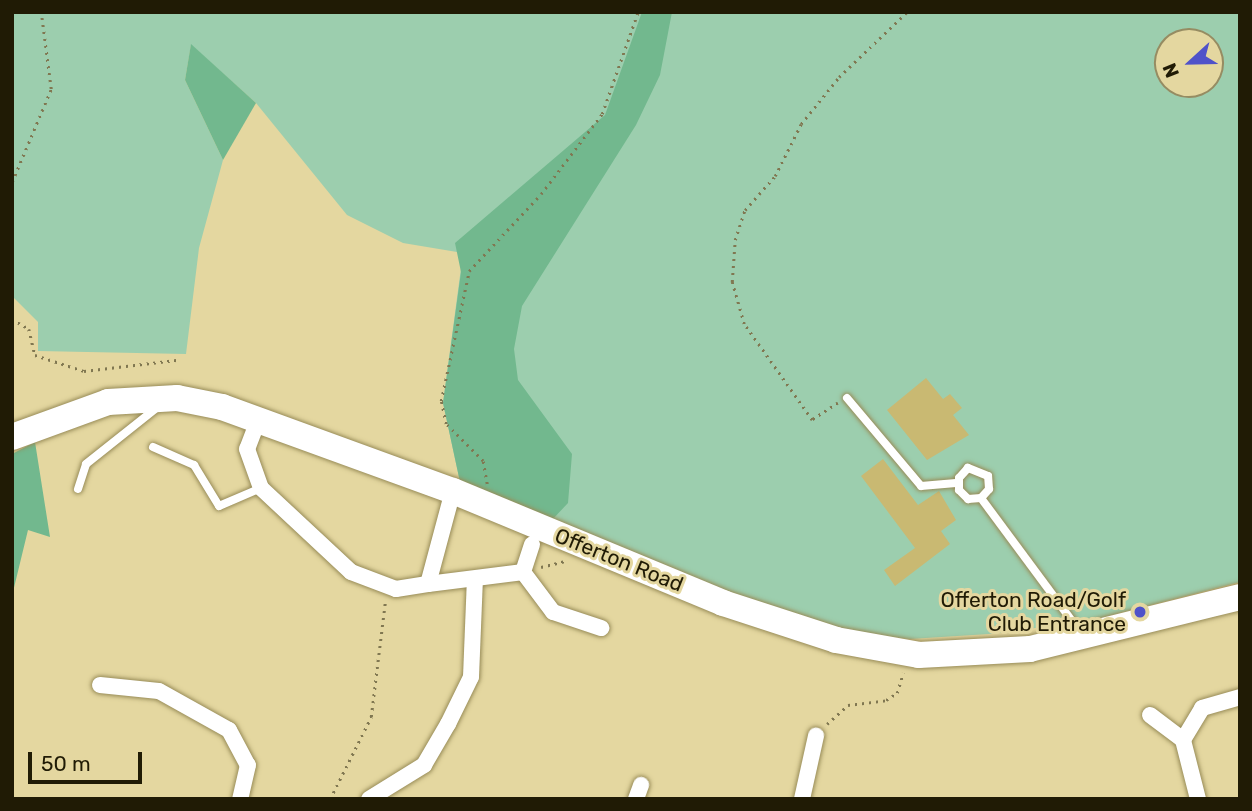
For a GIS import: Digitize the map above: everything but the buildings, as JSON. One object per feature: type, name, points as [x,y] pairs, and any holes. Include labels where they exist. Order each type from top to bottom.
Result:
[{"type":"main road","name":"Offerton Road","points":[[12,437],[108,402],[169,399],[259,418],[811,632],[906,652],[989,653],[1084,637],[1240,597]]},
{"type":"street","points":[[259,418],[247,449],[261,488],[351,572],[387,586],[428,584],[523,572]]},
{"type":"street","points":[[428,584],[453,491]]},
{"type":"street","points":[[523,572],[532,544]]},
{"type":"street","points":[[523,572],[553,612],[601,628]]},
{"type":"street","points":[[369,799],[424,765],[449,724],[471,677],[475,579]]},
{"type":"street","points":[[100,685],[159,691],[229,730],[248,765],[240,799]]},
{"type":"street","points":[[1184,740],[1202,708],[1240,697]]},
{"type":"street","points":[[1150,715],[1184,740],[1198,799]]},
{"type":"street","points":[[802,799],[816,736]]},
{"type":"lane","points":[[847,398],[921,486],[959,483]]},
{"type":"lane","points":[[78,489],[86,464],[169,399]]},
{"type":"lane","points":[[153,447],[194,465],[219,506],[261,488]]},
{"type":"lane","points":[[968,468],[979,468],[988,476],[989,489],[981,498],[968,499],[959,483],[968,468]]},
{"type":"lane","points":[[981,498],[1084,637]]},
{"type":"path","points":[[12,182],[51,89],[41,12]]},
{"type":"path","points":[[490,506],[483,461],[446,424],[441,401],[469,271],[541,194],[603,114],[638,12]]},
{"type":"path","points":[[847,398],[812,420],[799,404],[744,324],[732,282],[735,240],[745,211],[775,176],[801,124],[839,77],[907,12]]},
{"type":"path","points":[[12,318],[29,329],[35,355],[84,371],[176,360]]},
{"type":"path","points":[[523,572],[599,552]]},
{"type":"path","points":[[330,799],[371,717],[387,586]]},
{"type":"path","points":[[816,736],[848,705],[886,701],[897,693],[906,652]]},
{"type":"green space","points":[[12,12],[1240,12],[1240,582],[1089,621],[989,634],[910,639],[835,631],[633,556],[460,482],[443,403],[463,253],[403,243],[347,215],[256,103],[191,45],[185,80],[223,160],[199,248],[186,354],[38,351],[38,322],[12,296]]},
{"type":"green space","points":[[642,12],[672,12],[660,75],[636,125],[522,306],[514,349],[518,380],[572,454],[568,503],[551,521],[460,482],[443,403],[461,272],[455,243],[605,115]]},
{"type":"green space","points":[[191,44],[256,103],[223,160],[185,80]]},
{"type":"green space","points":[[35,442],[50,537],[28,530],[12,596],[12,454]]},
{"type":"place","name":"Offerton Road/Golf Club Entrance","points":[[1140,612]]}]
